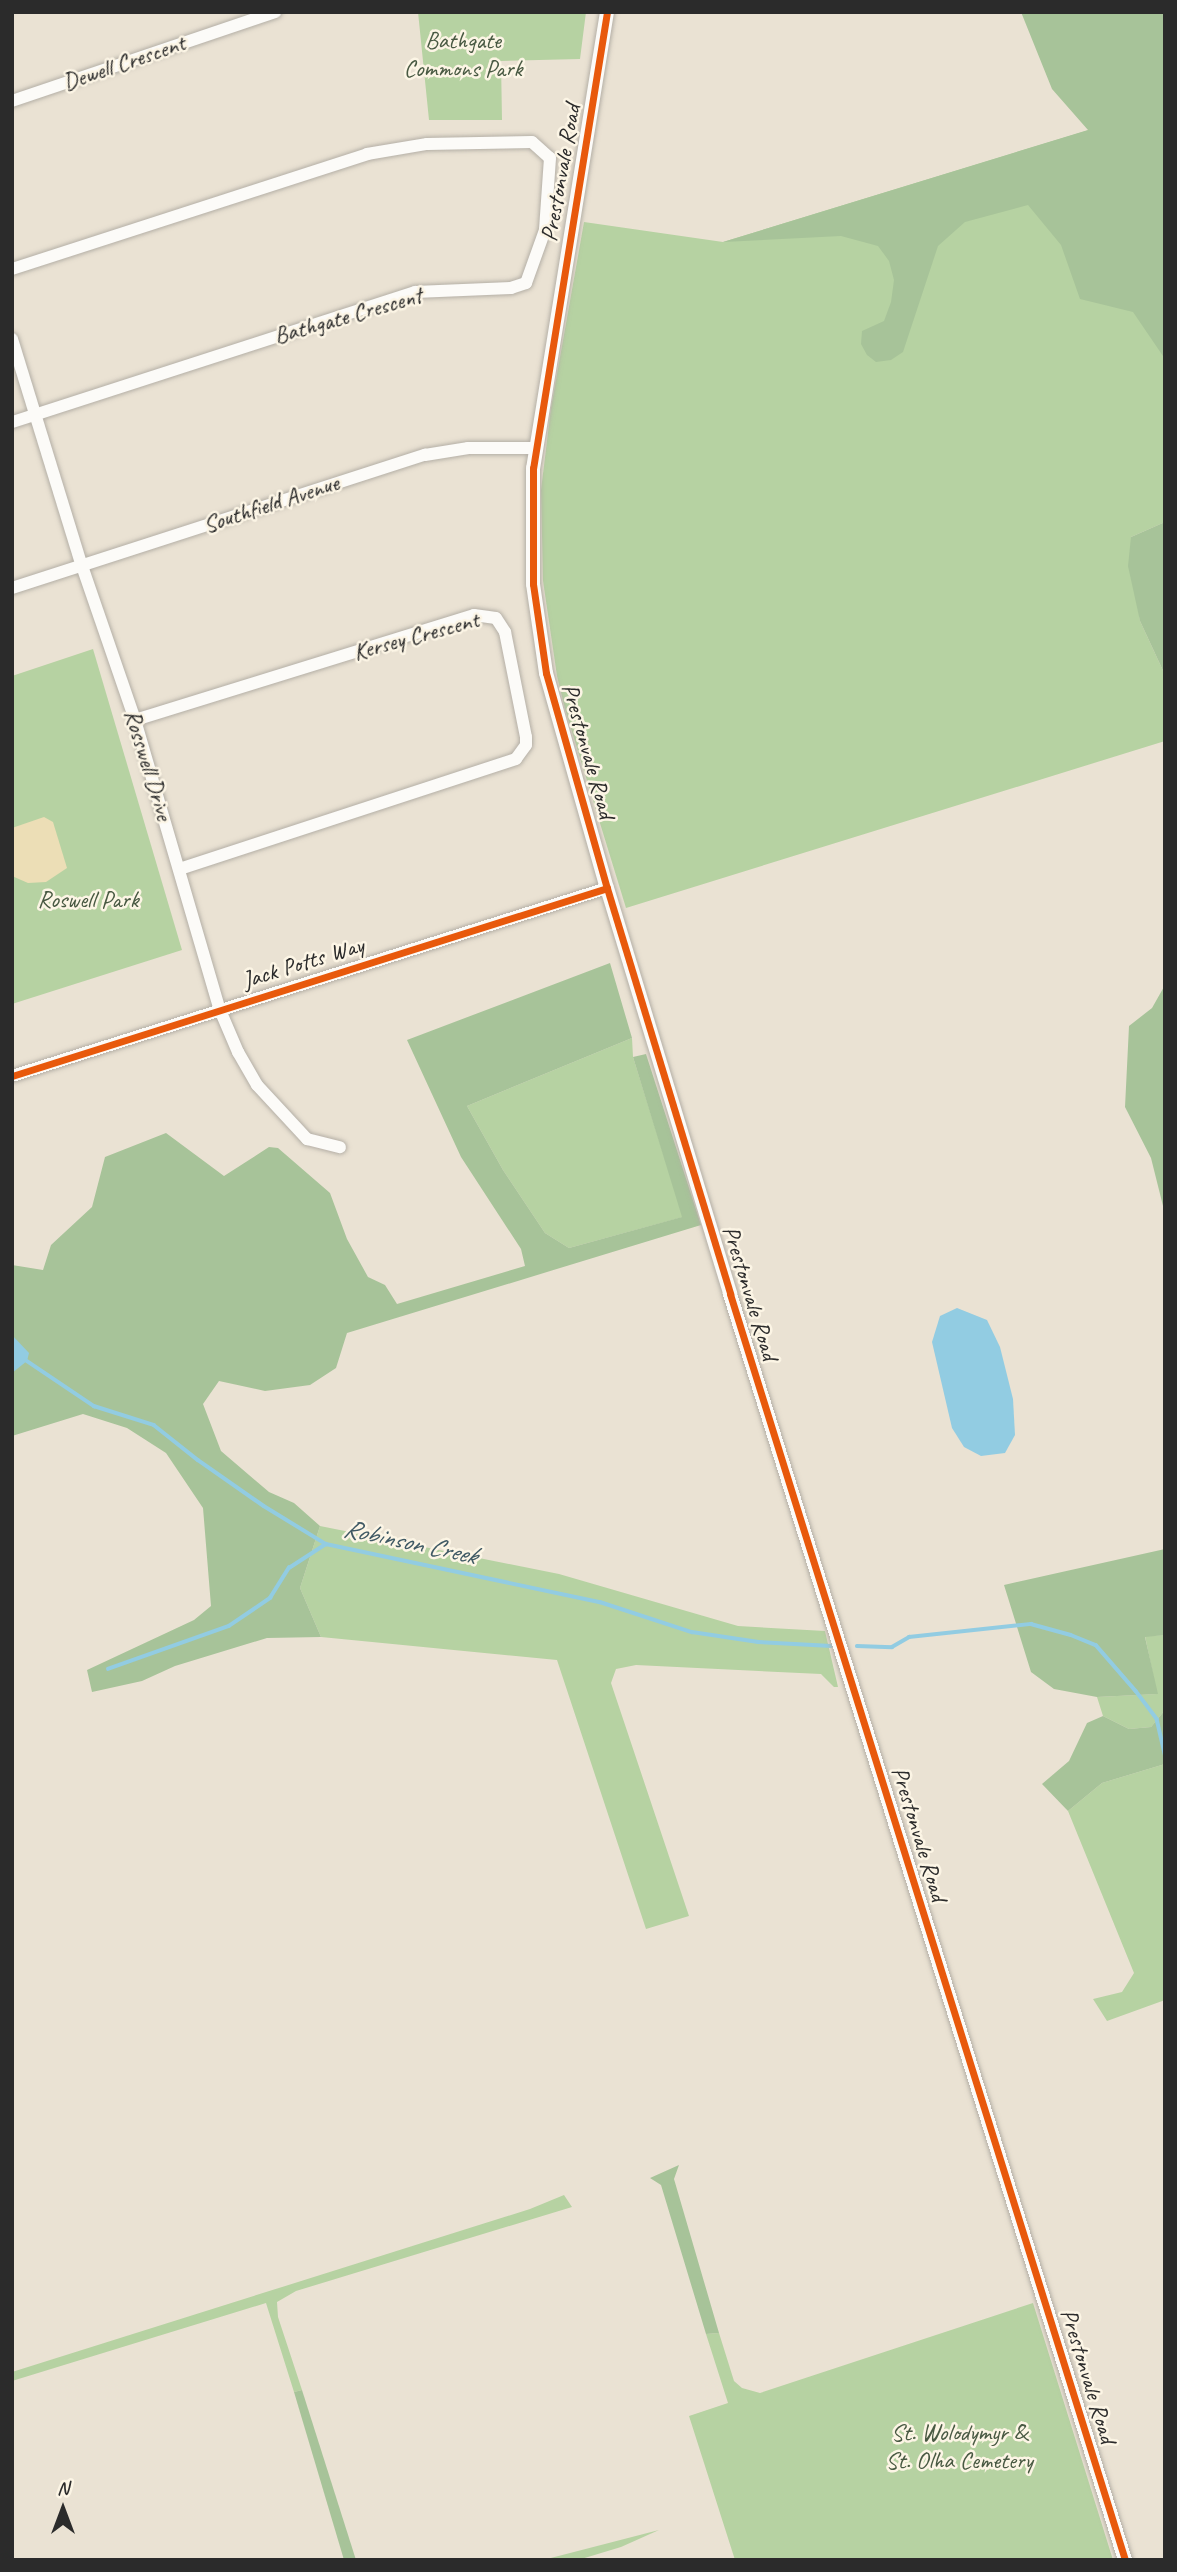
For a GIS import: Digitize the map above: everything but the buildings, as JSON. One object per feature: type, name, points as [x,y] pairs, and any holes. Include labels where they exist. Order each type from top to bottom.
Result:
[{"type":"street","name":"Dewell Crescent","points":[[12,101],[275,12]]},
{"type":"street","name":"Prestonvale Road","points":[[607,12],[535,448],[531,541],[539,633],[546,673],[607,888],[1125,2560]]},
{"type":"street","name":"Bathgate Crescent","points":[[12,269],[367,154],[427,144],[532,142],[550,158],[545,230],[526,283],[511,288],[415,292],[34,414]]},
{"type":"street","name":"Rosswell Drive","points":[[12,339],[82,566],[135,720],[220,1010],[238,1052],[257,1085],[307,1139],[340,1147]]},
{"type":"street","points":[[12,422],[34,414]]},
{"type":"street","name":"Southfield Avenue","points":[[12,587],[425,454],[468,449],[535,448]]},
{"type":"street","name":"Kersey Crescent","points":[[135,720],[474,615],[496,618],[505,632],[526,737],[526,745],[516,759],[180,869]]},
{"type":"street","name":"Jack Potts Way","points":[[12,1076],[607,888]]},
{"type":"green space","name":"Bathgate Commons Park","points":[[418,12],[586,12],[580,59],[501,61],[502,120],[429,120]]},
{"type":"green space","points":[[1021,12],[1165,12],[1165,359],[1133,312],[1080,299],[1061,245],[1028,205],[965,222],[938,246],[903,352],[891,360],[876,362],[867,355],[861,344],[862,331],[884,321],[891,302],[894,280],[889,261],[878,246],[841,236],[723,242],[1088,130],[1052,89]]},
{"type":"green space","points":[[1089,130],[1165,359],[1165,522],[1131,537],[1140,621],[1165,675],[1165,741],[626,908],[565,709],[557,676],[543,581],[541,490],[551,408],[584,222],[723,242]]},
{"type":"green space","points":[[1165,522],[1165,675],[1140,621],[1128,566],[1131,537]]},
{"type":"green space","name":"Roswell Park","points":[[93,649],[182,950],[12,1004],[12,676]]},
{"type":"green space","points":[[610,963],[632,1038],[467,1106],[503,1170],[545,1233],[569,1248],[682,1217],[633,1057],[646,1054],[701,1225],[347,1333],[336,1368],[310,1385],[265,1391],[219,1381],[203,1404],[221,1451],[269,1492],[294,1503],[320,1526],[300,1588],[321,1637],[267,1638],[175,1666],[142,1681],[92,1692],[87,1670],[194,1620],[211,1606],[203,1508],[166,1453],[127,1428],[83,1414],[12,1436],[12,1265],[43,1270],[51,1245],[92,1207],[105,1157],[166,1133],[224,1176],[269,1147],[278,1148],[330,1193],[347,1239],[368,1277],[385,1285],[397,1304],[525,1266],[521,1249],[461,1157],[407,1040]]},
{"type":"green space","points":[[1165,985],[1165,1214],[1151,1158],[1125,1107],[1129,1026],[1152,1008]]},
{"type":"green space","points":[[632,1038],[633,1057],[683,1217],[569,1248],[545,1233],[503,1170],[467,1106]]},
{"type":"green space","points":[[320,1526],[559,1574],[738,1626],[825,1631],[838,1687],[834,1687],[821,1674],[636,1665],[616,1669],[611,1683],[689,1916],[646,1929],[557,1660],[321,1637],[300,1588]]},
{"type":"green space","points":[[1165,1549],[1165,1635],[1145,1637],[1158,1694],[1097,1697],[1054,1689],[1031,1672],[1004,1585]]},
{"type":"green space","points":[[1165,1635],[1165,1710],[1151,1727],[1129,1729],[1103,1716],[1097,1697],[1157,1694],[1145,1636]]},
{"type":"green space","points":[[1165,1710],[1165,1764],[1102,1783],[1068,1811],[1042,1784],[1069,1761],[1087,1723],[1103,1716],[1129,1729],[1151,1727]]},
{"type":"green space","points":[[1165,1764],[1165,2000],[1107,2021],[1093,1999],[1122,1992],[1134,1973],[1068,1811],[1102,1783]]},
{"type":"green space","points":[[679,2165],[674,2179],[719,2333],[706,2334],[661,2185],[650,2178]]},
{"type":"green space","points":[[564,2195],[572,2207],[296,2291],[277,2302],[278,2317],[302,2390],[294,2392],[266,2303],[12,2381],[12,2372],[530,2209]]},
{"type":"green space","name":"St. Wolodymyr & St. Olha Cemetery","points":[[1033,2303],[1113,2560],[735,2560],[689,2416],[728,2403],[706,2334],[719,2333],[734,2381],[742,2388],[760,2393]]},
{"type":"green space","points":[[302,2390],[356,2560],[344,2560],[294,2392]]},
{"type":"green space","points":[[659,2530],[621,2547],[578,2560],[543,2560]]},
{"type":"sand","points":[[44,817],[53,822],[67,868],[46,882],[28,883],[12,876],[12,828]]},
{"type":"water","points":[[957,1308],[987,1320],[1000,1347],[1013,1399],[1015,1435],[1005,1453],[981,1456],[964,1447],[952,1428],[932,1342],[940,1316]]},
{"type":"water","points":[[12,1335],[29,1353],[27,1361],[12,1373]]},
{"type":"waterway","name":"Robinson Creek","points":[[27,1361],[94,1406],[154,1425],[264,1506],[326,1544],[600,1602],[692,1632],[758,1642],[831,1646]]},
{"type":"waterway","points":[[108,1669],[229,1626],[270,1598],[289,1568],[326,1544]]},
{"type":"waterway","name":"Robinson Creek","points":[[857,1646],[892,1647],[909,1637],[1031,1624],[1071,1635],[1096,1645],[1136,1691],[1157,1719],[1165,1755]]},
{"type":"cycle path","points":[[607,12],[533,468],[533,584],[546,673],[607,888],[730,1294],[1125,2560]]},
{"type":"cycle path","points":[[12,1076],[607,888]]}]
